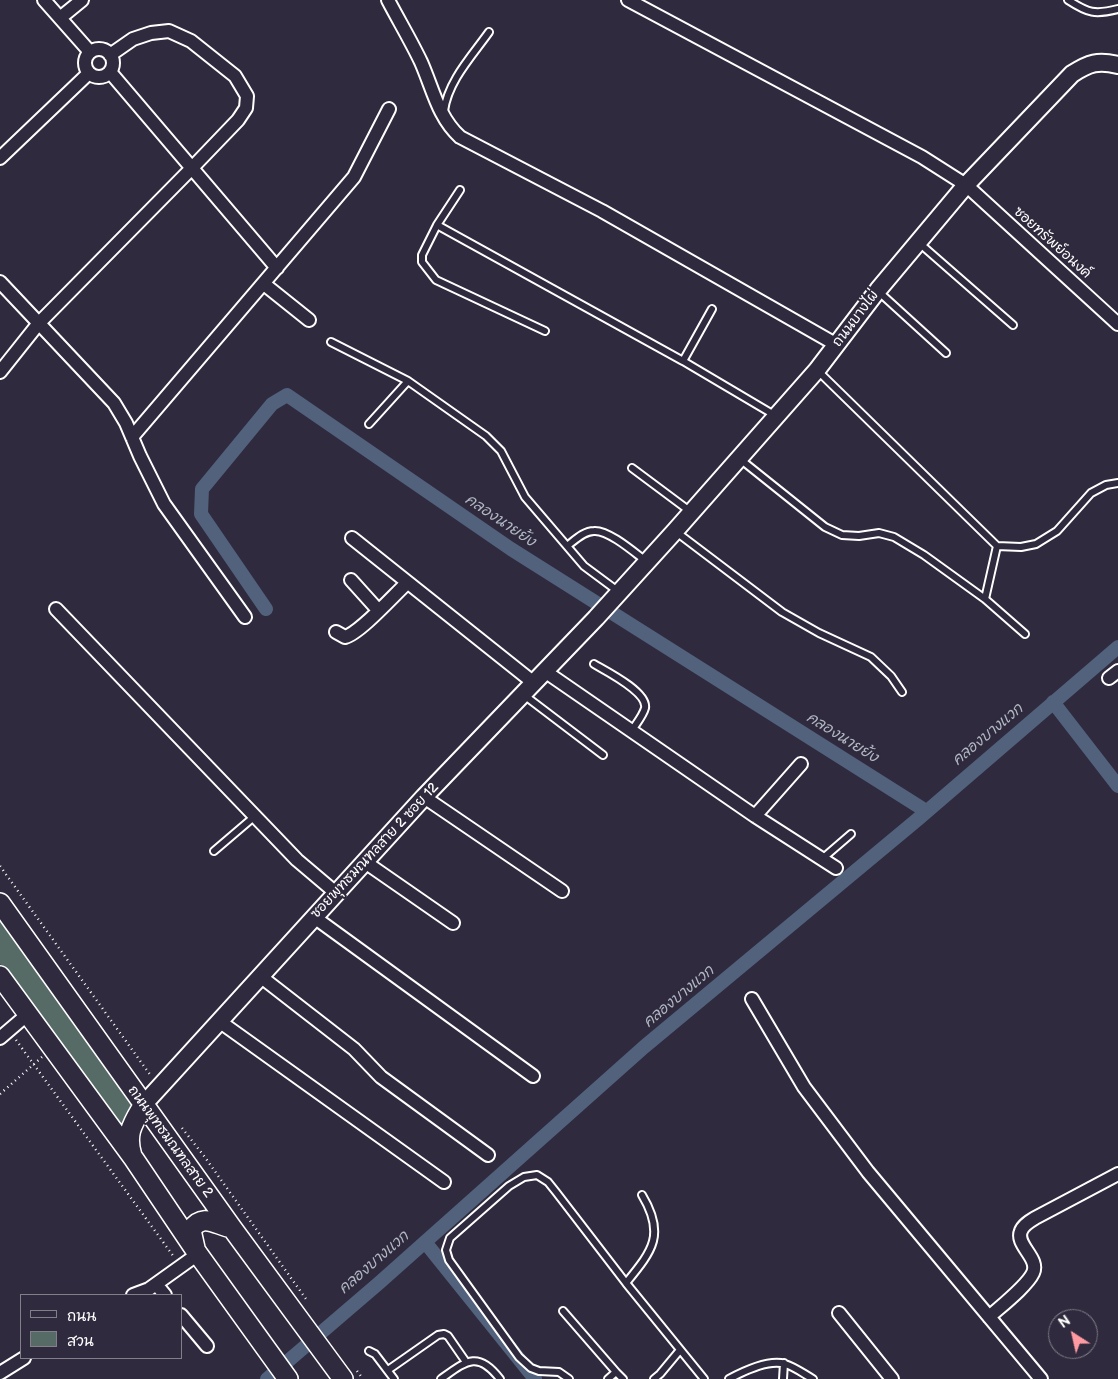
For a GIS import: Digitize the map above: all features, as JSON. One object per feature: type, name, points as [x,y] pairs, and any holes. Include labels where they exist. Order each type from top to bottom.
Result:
[{"type":"main road","name":"ถนนพุทธมณฑลสาย 2","points":[[0,903],[232,1228],[291,1293],[347,1375]]},
{"type":"main road","points":[[0,976],[134,1159],[193,1256],[288,1379]]},
{"type":"main road","points":[[134,1159],[129,1140],[130,1132],[144,1104]]},
{"type":"main road","points":[[193,1256],[191,1230],[200,1221],[208,1221],[232,1228]]},
{"type":"street","points":[[44,0],[90,52]]},
{"type":"street","points":[[60,18],[82,0]]},
{"type":"street","points":[[388,0],[421,62],[443,117],[450,128],[460,137],[602,211],[837,345]]},
{"type":"street","name":"ซอยทรัพย์อนงค์","points":[[628,0],[922,157],[966,184],[1118,324]]},
{"type":"street","points":[[0,372],[39,323],[191,169],[238,120],[246,108],[247,96],[235,76],[191,41],[169,31],[151,33],[133,39],[110,55]]},
{"type":"street","points":[[98,49],[110,55],[113,66],[110,72],[97,78],[89,73],[85,60],[90,52],[98,49]]},
{"type":"street","name":"ถนนบางไผ่","points":[[615,597],[692,513],[817,370],[878,290],[966,184],[1072,74],[1096,62],[1118,64]]},
{"type":"street","points":[[110,72],[277,268]]},
{"type":"street","points":[[0,158],[89,73]]},
{"type":"street","points":[[132,437],[354,176],[389,109]]},
{"type":"street","points":[[0,282],[114,403],[126,422],[164,504],[245,617]]},
{"type":"street","points":[[264,284],[309,320]]},
{"type":"street","points":[[352,538],[529,689]]},
{"type":"street","points":[[351,580],[378,610]]},
{"type":"street","points":[[336,632],[345,637],[362,628],[407,583]]},
{"type":"street","name":"ซอยพุทธมณฑลสาย 2 ซอย 12","points":[[144,1104],[424,797],[546,672],[615,597]]},
{"type":"street","points":[[56,609],[296,860],[336,893]]},
{"type":"street","points":[[546,672],[755,816],[836,868]]},
{"type":"street","points":[[755,816],[801,764]]},
{"type":"street","points":[[424,797],[562,891]]},
{"type":"street","points":[[365,862],[453,923]]},
{"type":"street","points":[[314,917],[533,1076]]},
{"type":"street","points":[[260,976],[354,1049],[381,1077],[488,1155]]},
{"type":"street","points":[[752,998],[804,1087],[868,1172],[1041,1379]]},
{"type":"street","points":[[4,1034],[28,1014]]},
{"type":"street","points":[[219,1021],[444,1182]]},
{"type":"street","points":[[989,1317],[1027,1282],[1033,1273],[1034,1265],[1020,1239],[1020,1231],[1025,1225],[1118,1174]]},
{"type":"street","points":[[136,1294],[149,1289],[193,1256]]},
{"type":"street","points":[[156,1284],[164,1294]]},
{"type":"street","points":[[839,1313],[892,1379]]},
{"type":"street","points":[[182,1316],[207,1346]]},
{"type":"street","points":[[7,1379],[0,1372],[22,1359]]},
{"type":"lane","points":[[1068,0],[1090,13],[1118,9]]},
{"type":"lane","points":[[443,117],[446,100],[452,86],[489,32]]},
{"type":"lane","points":[[460,190],[437,225],[422,255],[422,262],[436,280],[544,331]]},
{"type":"lane","points":[[437,225],[683,361],[777,417]]},
{"type":"lane","points":[[917,242],[1013,325]]},
{"type":"lane","points":[[878,290],[946,353]]},
{"type":"lane","points":[[683,361],[712,309]]},
{"type":"lane","points":[[331,342],[408,381],[486,436],[501,451],[525,497],[584,566],[615,597]]},
{"type":"lane","points":[[817,370],[997,546],[1021,547],[1036,544],[1057,531],[1091,493],[1106,485],[1118,482]]},
{"type":"lane","points":[[369,424],[408,381]]},
{"type":"lane","points":[[740,459],[825,527],[842,535],[860,536],[879,533],[894,538],[924,555],[985,599],[1025,634]]},
{"type":"lane","points":[[632,468],[692,513]]},
{"type":"lane","points":[[567,546],[583,534],[594,530],[608,535],[647,562]]},
{"type":"lane","points":[[675,531],[782,612],[819,633],[871,657],[892,676],[902,692]]},
{"type":"lane","points":[[985,599],[997,546]]},
{"type":"lane","points":[[594,664],[638,692],[645,701],[645,708],[631,732]]},
{"type":"lane","points":[[529,689],[603,755]]},
{"type":"lane","points":[[214,851],[254,816]]},
{"type":"lane","points":[[822,859],[851,834]]},
{"type":"lane","points":[[569,1379],[558,1372],[539,1371],[531,1368],[519,1357],[449,1260],[446,1250],[450,1238],[509,1186],[524,1177],[536,1175],[548,1182],[626,1283],[704,1379]]},
{"type":"lane","points":[[626,1283],[642,1264],[651,1250],[655,1239],[654,1222],[648,1204],[642,1195]]},
{"type":"lane","points":[[563,1311],[623,1379]]},
{"type":"lane","points":[[388,1370],[438,1335],[444,1334],[448,1336],[466,1362]]},
{"type":"lane","points":[[654,1379],[680,1350]]},
{"type":"lane","points":[[369,1351],[376,1354],[394,1379]]},
{"type":"lane","points":[[441,1379],[466,1362],[488,1365],[500,1379]]},
{"type":"lane","points":[[783,1379],[784,1363]]},
{"type":"lane","points":[[729,1379],[748,1369],[784,1363],[813,1379]]},
{"type":"lane","points":[[608,1379],[616,1372]]},
{"type":"path","points":[[0,866],[149,1073]]},
{"type":"path","points":[[4,1034],[34,1065],[173,1257],[193,1256]]},
{"type":"path","points":[[0,1094],[53,1048]]},
{"type":"path","points":[[177,1122],[204,1156],[291,1293]]},
{"type":"path","points":[[347,1375],[363,1379]]},
{"type":"green space","points":[[0,914],[134,1103],[128,1118],[119,1128],[0,964]]},
{"type":"waterway","name":"คลองนายย้ง","points":[[266,609],[201,514],[202,489],[272,404],[287,395],[511,549],[926,811]]},
{"type":"waterway","name":"คลองบางแวก","points":[[267,1379],[379,1283],[644,1047],[918,819],[1118,647]]},
{"type":"waterway","points":[[1053,702],[1118,786]]},
{"type":"waterway","points":[[425,1242],[535,1379]]}]
